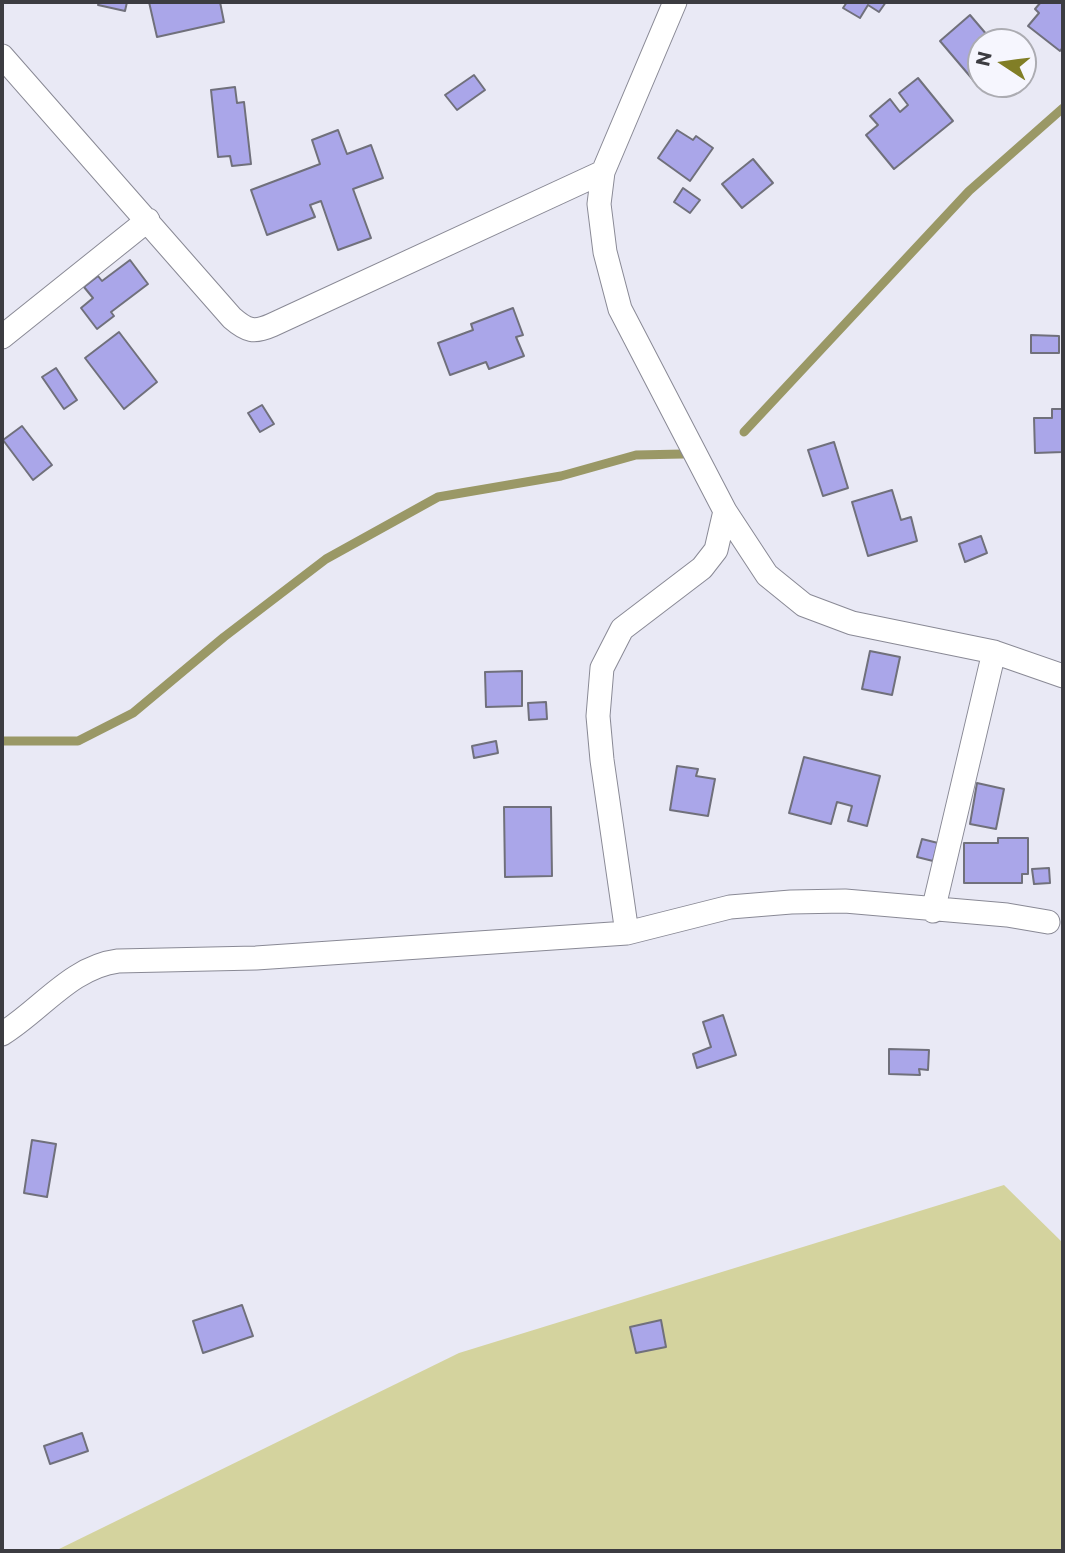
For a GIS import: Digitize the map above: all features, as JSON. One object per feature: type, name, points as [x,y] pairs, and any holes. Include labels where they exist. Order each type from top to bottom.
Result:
[{"type":"street","points":[[675,2],[603,172],[598,204],[605,252],[620,309],[725,511],[767,575],[804,605],[852,623],[994,652],[1063,677]]},
{"type":"street","points":[[2,56],[232,318],[248,330],[258,331],[603,172]]},
{"type":"street","points":[[2,337],[148,220]]},
{"type":"street","points":[[627,933],[599,727],[602,668],[622,629],[702,568],[716,550],[725,511]]},
{"type":"street","points":[[933,911],[994,652]]},
{"type":"street","points":[[2,1034],[44,1004],[74,976],[98,964],[256,958],[627,933],[742,906],[845,901],[933,911],[1007,915],[1048,922]]},
{"type":"shaded area","points":[[1004,1185],[1063,1243],[1063,1551],[55,1551],[459,1353]]},
{"type":"building","points":[[99,2],[127,2],[125,11],[98,5]]},
{"type":"building","points":[[149,2],[220,2],[224,22],[157,37]]},
{"type":"building","points":[[847,2],[886,2],[879,12],[868,5],[860,18],[843,8]]},
{"type":"building","points":[[1041,2],[1063,2],[1063,47],[1060,51],[1037,33],[1037,28],[1028,26],[1039,13],[1035,9]]},
{"type":"building","points":[[970,15],[981,28],[967,28],[967,73],[940,41]]},
{"type":"building","points":[[474,75],[485,90],[457,110],[445,95]]},
{"type":"building","points":[[918,78],[953,121],[894,169],[866,135],[878,125],[870,116],[890,99],[900,112],[908,105],[899,93]]},
{"type":"building","points":[[235,87],[237,103],[244,102],[251,164],[232,166],[230,156],[218,157],[211,90]]},
{"type":"building","points":[[338,130],[347,154],[371,145],[383,178],[353,189],[371,238],[338,250],[321,201],[310,205],[315,217],[267,235],[251,190],[320,164],[312,140]]},
{"type":"building","points":[[677,130],[693,140],[696,136],[713,148],[690,181],[658,158]]},
{"type":"building","points":[[753,159],[773,183],[742,208],[722,184]]},
{"type":"building","points":[[683,188],[700,200],[690,213],[674,202]]},
{"type":"building","points":[[130,260],[148,284],[111,312],[114,316],[97,329],[81,308],[93,298],[84,287],[98,276],[102,281]]},
{"type":"building","points":[[513,308],[523,335],[516,337],[524,356],[489,369],[486,362],[450,375],[438,343],[473,330],[471,324]]},
{"type":"building","points":[[119,332],[157,382],[124,409],[85,358]]},
{"type":"building","points":[[1031,335],[1059,336],[1059,353],[1031,353]]},
{"type":"building","points":[[56,368],[77,400],[64,409],[42,377]]},
{"type":"building","points":[[262,405],[274,424],[260,432],[248,413]]},
{"type":"building","points":[[1052,409],[1063,409],[1063,452],[1035,453],[1034,418],[1052,418]]},
{"type":"building","points":[[22,426],[52,465],[33,480],[3,440]]},
{"type":"building","points":[[834,442],[848,488],[823,496],[808,450]]},
{"type":"building","points":[[892,490],[901,520],[911,517],[917,541],[868,556],[852,502]]},
{"type":"building","points":[[981,536],[987,553],[965,562],[959,544]]},
{"type":"building","points":[[870,651],[900,657],[892,695],[862,689]]},
{"type":"building","points":[[522,671],[522,706],[486,707],[485,672]]},
{"type":"building","points":[[546,702],[547,719],[529,720],[528,703]]},
{"type":"building","points":[[496,741],[498,753],[474,758],[472,746]]},
{"type":"building","points":[[804,757],[880,776],[867,826],[848,821],[852,806],[837,802],[831,824],[789,813]]},
{"type":"building","points":[[677,766],[698,769],[696,776],[715,779],[708,816],[670,810]]},
{"type":"building","points":[[977,783],[1004,789],[996,829],[970,824]]},
{"type":"building","points":[[504,807],[551,807],[552,876],[505,877]]},
{"type":"building","points":[[998,838],[1028,838],[1028,874],[1022,874],[1022,883],[964,883],[964,843],[998,843]]},
{"type":"building","points":[[922,839],[938,843],[933,861],[917,857]]},
{"type":"building","points":[[1049,868],[1050,883],[1034,884],[1032,869]]},
{"type":"building","points":[[723,1015],[736,1055],[697,1068],[693,1054],[711,1047],[703,1022]]},
{"type":"building","points":[[889,1049],[929,1050],[928,1070],[919,1069],[920,1075],[889,1074]]},
{"type":"building","points":[[32,1140],[56,1144],[47,1197],[24,1193]]},
{"type":"building","points":[[242,1305],[253,1336],[203,1353],[193,1321]]},
{"type":"building","points":[[661,1320],[666,1347],[636,1353],[630,1327]]},
{"type":"building","points":[[82,1433],[88,1451],[50,1464],[44,1446]]},
{"type":"waterway","points":[[744,432],[969,191],[1063,108]]},
{"type":"waterway","points":[[2,741],[78,741],[133,713],[224,637],[326,559],[438,497],[561,476],[636,455],[683,454]]}]
